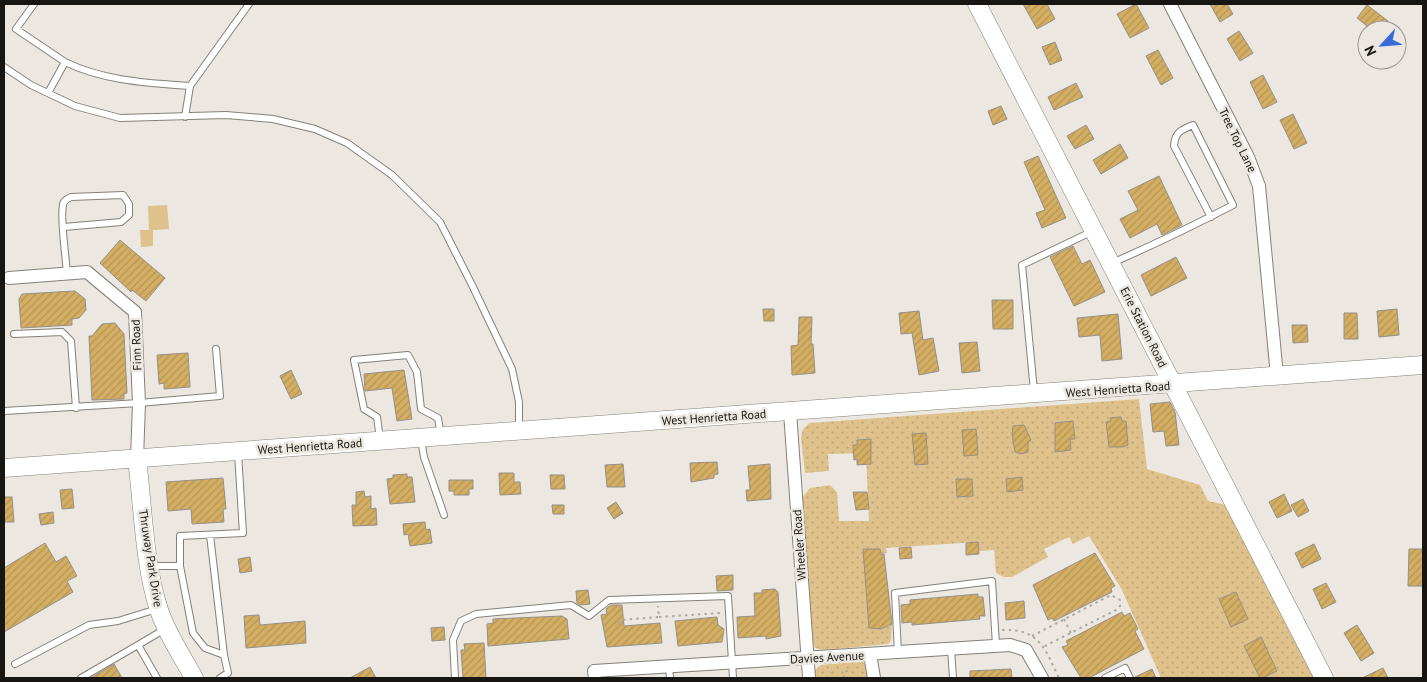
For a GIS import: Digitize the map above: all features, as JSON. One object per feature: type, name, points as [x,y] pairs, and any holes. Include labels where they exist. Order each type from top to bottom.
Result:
[{"type":"main road","name":"Erie Station Road","points":[[977,4],[1324,678]]},
{"type":"main road","name":"West Henrietta Road","points":[[4,468],[1174,385],[1423,365]]},
{"type":"main road","name":"Thruway Park Drive","points":[[137,459],[150,566],[158,608],[166,628],[194,678]]},
{"type":"street","name":"Tree Top Lane","points":[[1170,4],[1248,157],[1259,186],[1276,376]]},
{"type":"street","name":"Finn Road","points":[[10,278],[87,272],[135,312],[139,403],[137,459]]},
{"type":"street","name":"Wheeler Road","points":[[790,412],[809,678]]},
{"type":"street","name":"Davies Avenue","points":[[594,675],[669,672],[732,662],[996,645],[1017,646],[1026,650],[1042,678]]},
{"type":"street","points":[[870,654],[874,678]]},
{"type":"lane","points":[[34,4],[16,29],[65,62],[94,73],[125,80],[190,86]]},
{"type":"lane","points":[[185,117],[190,86],[199,77],[249,4]]},
{"type":"lane","points":[[48,93],[65,62]]},
{"type":"lane","points":[[4,67],[48,93],[75,106],[120,118],[226,115],[274,119],[316,129],[347,143],[392,175],[440,222],[512,369],[519,402],[519,431]]},
{"type":"lane","points":[[1111,264],[1211,217],[1233,205],[1193,125],[1179,131],[1174,137],[1174,146],[1211,217]]},
{"type":"lane","points":[[64,227],[121,222],[129,215],[127,199],[123,195],[71,197],[63,204],[64,227],[67,274]]},
{"type":"lane","points":[[1035,394],[1022,265],[1094,230]]},
{"type":"lane","points":[[14,334],[62,332],[68,336],[71,341],[76,408]]},
{"type":"lane","points":[[4,411],[76,408],[220,396],[216,349]]},
{"type":"lane","points":[[380,441],[377,417],[364,410],[354,360],[408,355],[417,372],[420,409],[438,418],[441,437]]},
{"type":"lane","points":[[421,438],[424,457],[444,515]]},
{"type":"lane","points":[[224,655],[205,648],[193,633],[180,566],[180,536],[243,533],[238,451]]},
{"type":"lane","points":[[210,535],[224,655],[228,673],[220,678]]},
{"type":"lane","points":[[150,566],[180,566]]},
{"type":"lane","points":[[898,652],[895,592],[992,581],[996,645]]},
{"type":"lane","points":[[456,678],[453,640],[461,621],[476,614],[571,606],[589,616],[609,600],[728,596],[733,678]]},
{"type":"lane","points":[[15,664],[89,625],[118,621],[158,608]]},
{"type":"lane","points":[[81,678],[166,628]]},
{"type":"lane","points":[[138,645],[157,678]]},
{"type":"lane","points":[[951,648],[953,678]]},
{"type":"lane","points":[[1104,678],[1125,668],[1130,678]]},
{"type":"path","points":[[1032,636],[1111,595],[1120,600],[1120,606],[1116,610],[1043,646]]},
{"type":"path","points":[[657,598],[659,617]]},
{"type":"path","points":[[618,624],[621,620],[729,612]]},
{"type":"path","points":[[1064,619],[1071,633]]},
{"type":"path","points":[[842,678],[848,669]]},
{"type":"shaded area","points":[[167,205],[169,229],[153,230],[153,246],[141,247],[140,230],[149,230],[148,206]]},
{"type":"shaded area","points":[[1139,399],[1147,469],[1200,485],[1208,501],[1226,505],[1315,678],[1161,678],[1122,590],[1089,536],[1073,544],[1069,537],[1044,549],[1048,557],[1012,577],[1004,577],[996,573],[994,550],[979,551],[978,542],[886,548],[887,553],[881,555],[880,549],[864,549],[869,628],[881,629],[890,626],[890,621],[892,623],[891,641],[888,644],[824,650],[815,648],[813,643],[802,498],[810,488],[830,485],[837,492],[839,521],[869,521],[866,453],[828,454],[829,471],[805,473],[801,437],[803,429],[810,423]]},
{"type":"shaded area","points":[[862,661],[869,668],[870,678],[815,678],[814,671],[821,665]]},
{"type":"building","points":[[1023,4],[1047,4],[1055,19],[1037,29]]},
{"type":"building","points":[[1136,4],[1149,28],[1130,38],[1117,14]]},
{"type":"building","points":[[1210,4],[1227,4],[1233,14],[1220,22]]},
{"type":"building","points":[[1367,5],[1387,20],[1360,20],[1357,18]]},
{"type":"building","points":[[1239,31],[1253,53],[1240,61],[1227,39]]},
{"type":"building","points":[[1055,42],[1062,60],[1050,65],[1042,47]]},
{"type":"building","points":[[1158,50],[1173,78],[1161,85],[1146,56]]},
{"type":"building","points":[[1263,75],[1277,102],[1263,109],[1250,82]]},
{"type":"building","points":[[1076,83],[1083,97],[1054,110],[1048,97]]},
{"type":"building","points":[[1001,106],[1007,119],[993,125],[988,111]]},
{"type":"building","points":[[1293,114],[1307,143],[1294,149],[1280,120]]},
{"type":"building","points":[[1086,125],[1094,139],[1075,149],[1067,136]]},
{"type":"building","points":[[1120,144],[1128,158],[1101,174],[1093,160]]},
{"type":"building","points":[[1038,156],[1066,218],[1042,228],[1036,213],[1045,210],[1024,162]]},
{"type":"building","points":[[1159,176],[1182,225],[1162,235],[1157,224],[1130,238],[1120,219],[1138,210],[1128,191]]},
{"type":"building","points":[[120,240],[165,278],[146,301],[132,290],[131,292],[100,263]]},
{"type":"building","points":[[1073,246],[1082,264],[1090,260],[1105,292],[1074,306],[1050,257]]},
{"type":"building","points":[[1176,257],[1187,278],[1151,296],[1141,275]]},
{"type":"building","points":[[75,291],[85,299],[86,310],[79,318],[72,319],[72,325],[21,328],[19,299],[22,294]]},
{"type":"building","points":[[992,300],[1013,300],[1013,329],[993,329]]},
{"type":"building","points":[[763,309],[774,309],[774,321],[764,321]]},
{"type":"building","points":[[1397,309],[1399,335],[1379,337],[1377,311]]},
{"type":"building","points":[[919,311],[923,340],[933,338],[939,371],[919,375],[912,333],[901,334],[899,313]]},
{"type":"building","points":[[1344,313],[1357,313],[1358,339],[1344,339]]},
{"type":"building","points":[[1118,314],[1122,359],[1102,361],[1100,335],[1079,337],[1077,318]]},
{"type":"building","points":[[799,317],[812,317],[811,344],[813,344],[815,373],[792,375],[791,346],[798,345]]},
{"type":"building","points":[[115,323],[124,334],[127,393],[124,394],[124,399],[92,400],[89,336],[92,336],[102,324]]},
{"type":"building","points":[[1292,325],[1307,325],[1308,342],[1293,343]]},
{"type":"building","points":[[977,342],[980,371],[962,373],[959,343]]},
{"type":"building","points":[[188,353],[190,387],[164,389],[164,383],[159,384],[157,355]]},
{"type":"building","points":[[291,370],[302,394],[291,399],[280,376]]},
{"type":"building","points":[[404,370],[412,419],[397,421],[392,388],[365,391],[364,374]]},
{"type":"building","points":[[1170,402],[1175,412],[1179,445],[1166,446],[1164,431],[1153,432],[1150,404]]},
{"type":"building","points":[[1121,417],[1122,421],[1126,421],[1128,445],[1109,447],[1106,422],[1111,421],[1110,418]]},
{"type":"building","points":[[1073,421],[1075,439],[1070,439],[1071,450],[1055,452],[1055,423]]},
{"type":"building","points":[[1024,425],[1031,440],[1028,443],[1028,452],[1021,454],[1015,452],[1012,434],[1013,426]]},
{"type":"building","points":[[976,429],[978,455],[964,456],[962,430]]},
{"type":"building","points":[[926,433],[928,464],[915,465],[912,434]]},
{"type":"building","points":[[871,439],[871,464],[857,465],[857,459],[854,460],[853,445],[857,445],[857,440]]},
{"type":"building","points":[[717,462],[718,474],[714,475],[714,478],[691,482],[690,463]]},
{"type":"building","points":[[623,464],[625,487],[607,487],[605,465]]},
{"type":"building","points":[[770,464],[771,499],[747,501],[746,490],[750,490],[748,466]]},
{"type":"building","points":[[499,473],[514,473],[514,482],[520,482],[521,494],[500,495]]},
{"type":"building","points":[[407,474],[407,477],[412,477],[415,502],[390,504],[387,479],[393,478],[393,475]]},
{"type":"building","points":[[550,475],[564,475],[565,489],[551,489]]},
{"type":"building","points":[[1022,477],[1023,490],[1007,492],[1006,479]]},
{"type":"building","points":[[223,478],[226,509],[223,509],[224,522],[192,524],[191,509],[168,511],[166,482]]},
{"type":"building","points":[[956,479],[972,479],[973,496],[957,497]]},
{"type":"building","points":[[449,480],[473,480],[473,489],[469,489],[469,495],[454,495],[454,491],[449,491]]},
{"type":"building","points":[[72,489],[74,508],[62,509],[60,490]]},
{"type":"building","points":[[364,491],[365,497],[371,496],[371,509],[376,508],[377,525],[353,526],[352,505],[356,505],[356,492]]},
{"type":"building","points":[[853,492],[867,492],[869,509],[856,510]]},
{"type":"building","points":[[1284,494],[1292,511],[1277,518],[1269,502]]},
{"type":"building","points":[[4,497],[12,497],[14,522],[4,522]]},
{"type":"building","points":[[1303,499],[1309,511],[1298,517],[1291,505]]},
{"type":"building","points":[[616,502],[623,513],[614,519],[607,508]]},
{"type":"building","points":[[552,505],[564,505],[564,514],[553,514]]},
{"type":"building","points":[[53,512],[54,523],[41,525],[39,514]]},
{"type":"building","points":[[425,522],[426,530],[430,529],[432,543],[410,546],[408,534],[404,535],[403,524]]},
{"type":"building","points":[[978,542],[979,554],[966,555],[966,543]]},
{"type":"building","points":[[45,543],[56,562],[66,556],[77,576],[67,581],[73,592],[4,632],[4,568]]},
{"type":"building","points":[[1314,544],[1321,559],[1302,568],[1295,553]]},
{"type":"building","points":[[911,547],[912,558],[900,559],[899,548]]},
{"type":"building","points":[[863,549],[880,549],[881,555],[884,554],[892,624],[881,629],[869,628]]},
{"type":"building","points":[[1409,549],[1423,549],[1423,586],[1408,586]]},
{"type":"building","points":[[1095,553],[1115,586],[1111,588],[1112,592],[1054,621],[1052,618],[1048,620],[1033,585]]},
{"type":"building","points":[[250,557],[252,571],[240,573],[238,559]]},
{"type":"building","points":[[733,575],[733,590],[717,591],[716,576]]},
{"type":"building","points":[[1326,583],[1336,602],[1322,609],[1313,589]]},
{"type":"building","points":[[775,589],[778,592],[781,636],[766,639],[766,636],[738,638],[737,617],[755,616],[754,593]]},
{"type":"building","points":[[588,590],[590,604],[581,605],[577,603],[576,591]]},
{"type":"building","points":[[1236,592],[1248,619],[1231,627],[1219,599]]},
{"type":"building","points":[[978,594],[978,597],[983,597],[985,616],[979,616],[980,619],[912,625],[912,622],[902,623],[901,605],[910,604],[910,600]]},
{"type":"building","points":[[1024,601],[1025,618],[1006,620],[1005,603]]},
{"type":"building","points":[[611,605],[622,605],[624,626],[660,623],[662,643],[607,647],[601,615],[607,614],[606,609]]},
{"type":"building","points":[[1122,612],[1124,616],[1130,613],[1138,629],[1135,631],[1144,649],[1089,678],[1081,678],[1062,647],[1068,645],[1066,641]]},
{"type":"building","points":[[259,615],[260,625],[305,621],[306,643],[246,648],[244,616]]},
{"type":"building","points":[[562,616],[567,619],[569,639],[488,646],[487,624],[493,623],[493,619]]},
{"type":"building","points":[[717,617],[718,625],[724,629],[722,642],[678,646],[675,621]]},
{"type":"building","points":[[1357,625],[1374,653],[1361,661],[1344,633]]},
{"type":"building","points":[[444,627],[445,640],[432,641],[431,628]]},
{"type":"building","points":[[1261,637],[1277,671],[1260,678],[1244,646]]},
{"type":"building","points":[[484,643],[486,678],[463,678],[461,650],[465,650],[464,644]]},
{"type":"building","points":[[114,664],[122,678],[91,678]]},
{"type":"building","points":[[370,667],[376,678],[350,678]]},
{"type":"building","points":[[1383,668],[1388,678],[1362,678]]},
{"type":"building","points":[[1011,669],[1012,678],[970,678],[970,671]]},
{"type":"building","points":[[1152,669],[1156,678],[1135,678],[1135,677]]}]
